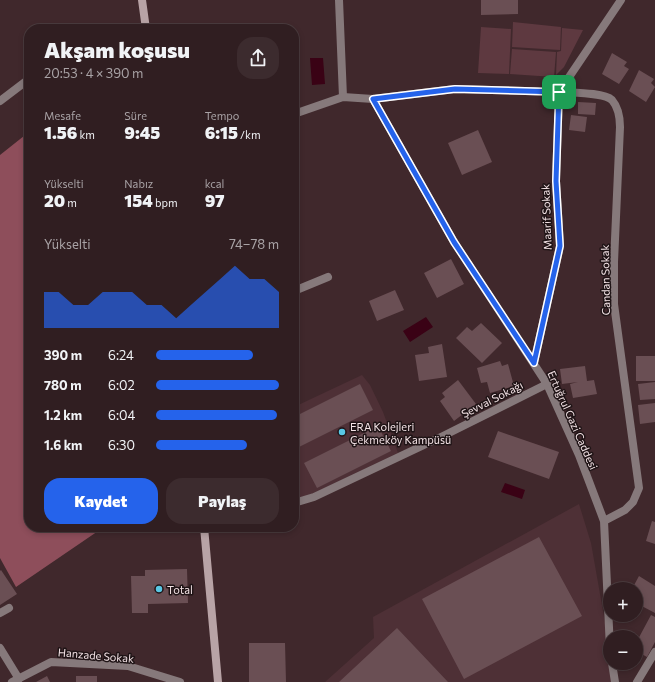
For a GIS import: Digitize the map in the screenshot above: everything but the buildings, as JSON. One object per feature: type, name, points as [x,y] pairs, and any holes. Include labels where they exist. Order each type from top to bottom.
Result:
[{"type":"main road","points":[[142,0],[145,24]]},
{"type":"main road","points":[[206,532],[218,682]]},
{"type":"street","points":[[299,112],[343,97],[339,0]]},
{"type":"street","points":[[559,92],[621,0]]},
{"type":"street","points":[[0,101],[24,83]]},
{"type":"street","name":"Candan Sokak","points":[[343,97],[373,99],[455,89],[559,92],[604,95],[612,100],[617,108],[620,122],[614,262],[614,304],[639,488],[634,502],[625,510],[604,521]]},
{"type":"street","name":"Maarif Sokak","points":[[534,363],[560,246],[556,181],[559,92]]},
{"type":"street","name":"Ertuğrul Gazi Caddesi","points":[[373,99],[454,242],[547,384],[579,455],[604,521],[609,630]]},
{"type":"street","points":[[299,289],[328,277]]},
{"type":"street","name":"Şevval Sokağı","points":[[299,502],[314,497],[444,436],[547,384]]},
{"type":"street","points":[[0,613],[9,608]]},
{"type":"street","points":[[0,648],[16,680]]},
{"type":"street","points":[[637,682],[655,652]]},
{"type":"street","name":"Hanzade Sokak","points":[[16,680],[51,662],[128,666],[180,682]]},
{"type":"street","points":[[613,670],[615,682]]},
{"type":"shaded area","points":[[513,22],[561,27],[560,50],[512,47]]},
{"type":"shaded area","points":[[481,27],[511,29],[509,74],[478,73]]},
{"type":"shaded area","points":[[562,28],[583,30],[564,67],[556,75],[557,52],[561,51]]},
{"type":"shaded area","points":[[512,49],[556,52],[554,77],[510,74]]},
{"type":"shaded area","points":[[310,58],[323,58],[325,84],[312,85]]},
{"type":"shaded area","points":[[24,136],[24,532],[97,532],[16,587],[0,558],[0,155]]},
{"type":"shaded area","points":[[426,317],[433,327],[410,342],[403,331]]},
{"type":"shaded area","name":"ERA Kolejleri Çekmeköy Kampüsü","points":[[362,375],[370,385],[383,412],[398,453],[312,494],[299,498],[299,405]]},
{"type":"shaded area","points":[[505,483],[525,490],[522,499],[501,492]]},
{"type":"shaded area","points":[[579,504],[591,543],[603,611],[603,622],[605,622],[606,630],[603,630],[603,670],[612,670],[615,682],[325,682],[374,638],[373,617]]},
{"type":"place","name":"ERA Kolejleri Çekmeköy Kampüsü","points":[[342,432]]},
{"type":"place","name":"Total","points":[[159,589]]},
{"type":"route","points":[[455,89],[559,92],[556,181],[560,246],[534,363],[454,242],[373,99],[455,89]]}]
